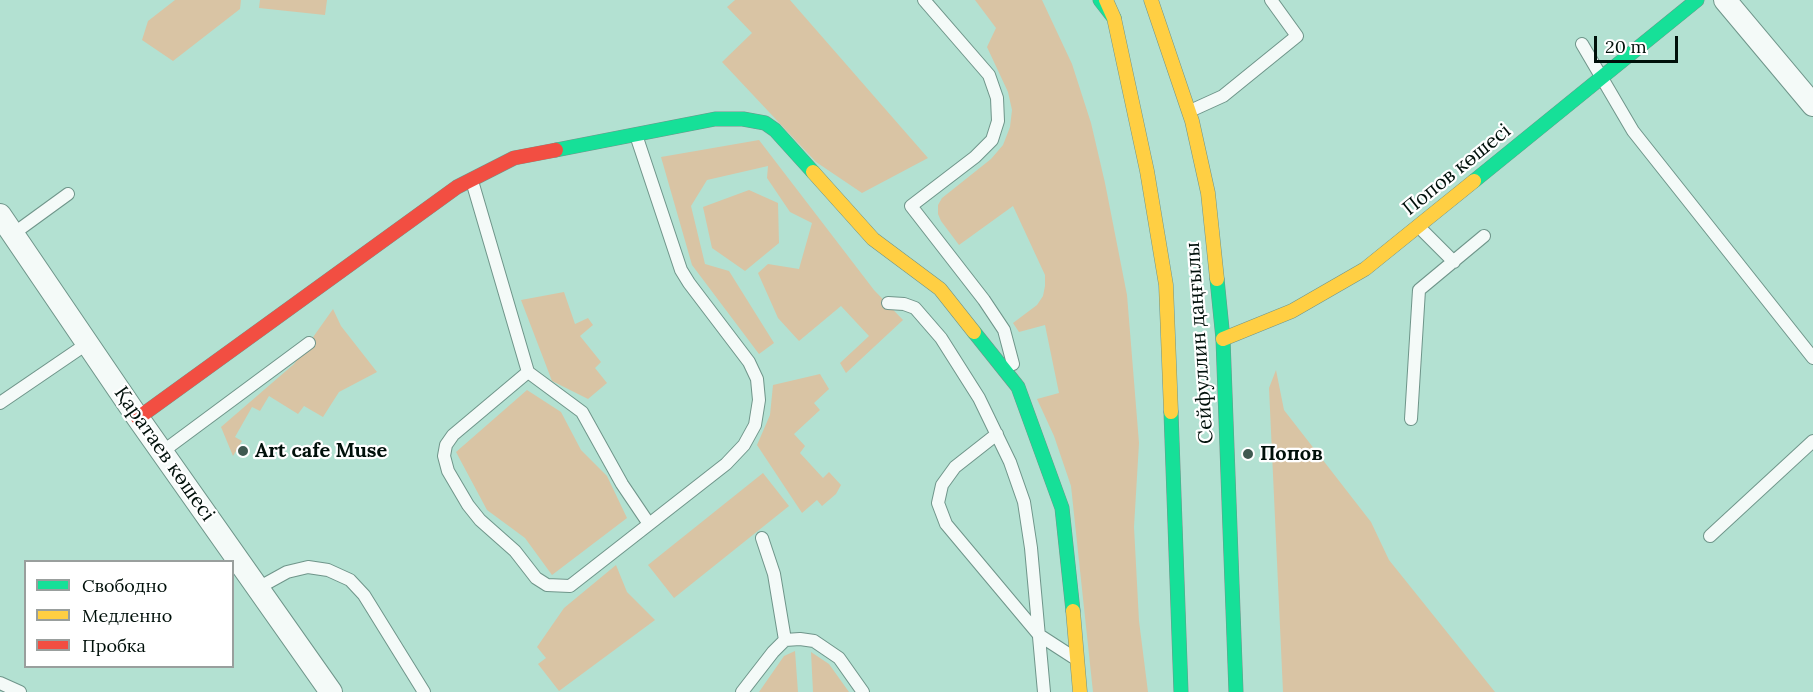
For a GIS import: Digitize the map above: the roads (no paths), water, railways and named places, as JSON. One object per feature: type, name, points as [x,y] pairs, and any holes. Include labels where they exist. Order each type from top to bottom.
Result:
[{"type":"street","points":[[1100,0],[1114,18]]},
{"type":"street","name":"Сейфуллин даңғылы","points":[[1106,0],[1114,18],[1147,171],[1166,285],[1182,692]]},
{"type":"street","name":"Сейфуллин даңғылы","points":[[1151,0],[1189,111],[1209,193],[1223,339],[1236,692]]},
{"type":"street","name":"Попов көшесі","points":[[1223,339],[1293,311],[1365,269],[1697,0]]},
{"type":"street","points":[[1725,0],[1811,98]]},
{"type":"street","points":[[138,418],[457,187],[514,158],[729,118],[765,123],[775,130],[873,239],[940,289],[1018,387],[1062,508],[1080,692]]},
{"type":"street","name":"Қаратаев көшесі","points":[[0,215],[138,418],[331,692]]},
{"type":"lane","points":[[924,0],[988,75],[997,98],[998,122],[992,140],[975,157],[911,206],[984,300],[1004,330],[1018,387]]},
{"type":"lane","points":[[1189,111],[1223,96],[1297,36],[1271,0]]},
{"type":"lane","points":[[1582,44],[1633,131],[1813,358]]},
{"type":"lane","points":[[528,372],[453,435],[446,445],[444,456],[448,471],[468,505],[480,520],[515,551],[536,578],[547,585],[570,586],[726,464],[744,445],[755,425],[759,400],[757,379],[749,362],[689,284],[681,270],[636,134]]},
{"type":"lane","points":[[472,179],[528,372],[582,412],[622,483],[649,524]]},
{"type":"lane","points":[[13,234],[68,194]]},
{"type":"lane","points":[[1418,227],[1454,262]]},
{"type":"lane","points":[[1411,419],[1419,290],[1484,236]]},
{"type":"lane","points":[[888,303],[904,304],[915,308],[941,338],[979,398],[1010,462],[1024,502],[1031,548],[1044,692]]},
{"type":"lane","points":[[0,403],[88,343]]},
{"type":"lane","points":[[162,452],[309,343]]},
{"type":"lane","points":[[997,434],[955,467],[942,485],[938,503],[946,524],[1039,635],[1076,660]]},
{"type":"lane","points":[[1710,536],[1813,441]]},
{"type":"lane","points":[[762,538],[774,574],[785,640]]},
{"type":"lane","points":[[258,588],[287,572],[308,567],[328,570],[350,580],[364,595],[424,692]]},
{"type":"lane","points":[[742,692],[785,640],[800,639],[814,641],[839,658],[863,692]]},
{"type":"lane","points":[[0,683],[20,692]]},
{"type":"place","name":"Art cafe Muse","points":[[243,451]]},
{"type":"place","name":"Попов","points":[[1248,454]]}]
